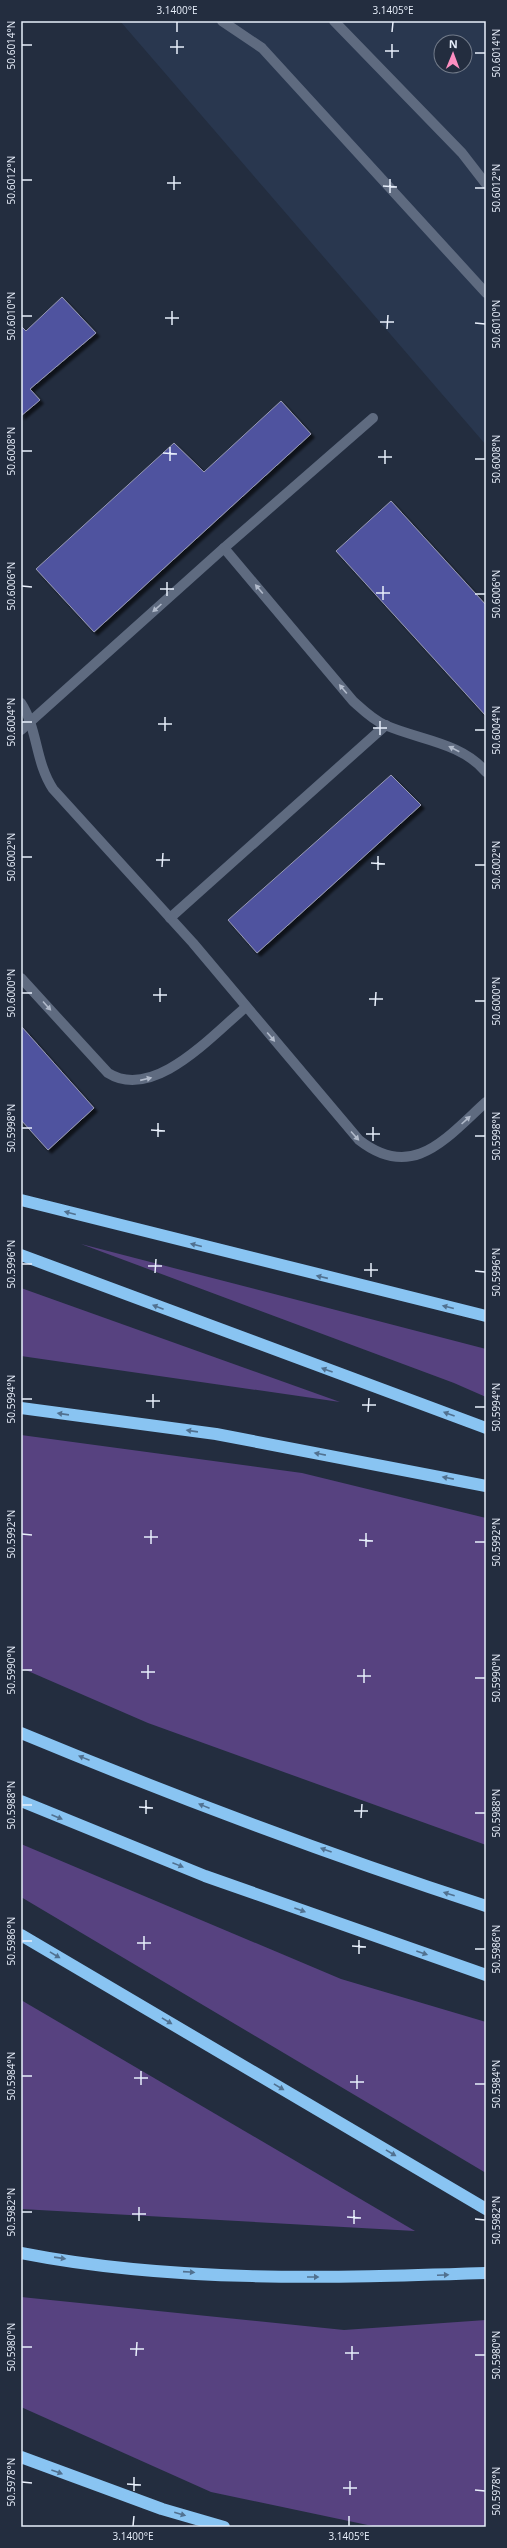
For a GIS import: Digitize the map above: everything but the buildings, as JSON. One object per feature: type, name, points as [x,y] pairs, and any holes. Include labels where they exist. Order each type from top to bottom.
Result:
[{"type":"highway","points":[[21,1200],[486,1316]]},
{"type":"highway","points":[[21,1255],[486,1428]]},
{"type":"highway","points":[[21,1408],[216,1434],[486,1486]]},
{"type":"highway","points":[[21,1732],[210,1808],[410,1881],[486,1906]]},
{"type":"highway","points":[[21,1801],[205,1876],[486,1975]]},
{"type":"highway","points":[[21,1935],[486,2209]]},
{"type":"highway","points":[[21,2253],[132,2268],[274,2278],[486,2273]]},
{"type":"highway","points":[[21,2457],[162,2509],[224,2527]]},
{"type":"lane","points":[[222,21],[262,48],[486,293]]},
{"type":"lane","points":[[334,21],[462,152],[486,184]]},
{"type":"lane","points":[[21,730],[224,548],[373,418]]},
{"type":"lane","points":[[224,548],[353,701],[386,725],[448,746],[466,755],[486,772]]},
{"type":"lane","points":[[21,703],[30,722],[40,764],[53,789],[170,918],[358,1140],[370,1149],[396,1158],[423,1154],[436,1147],[486,1102]]},
{"type":"lane","points":[[170,918],[386,725]]},
{"type":"lane","points":[[21,978],[108,1073],[126,1080],[143,1080],[175,1066],[246,1007]]},
{"type":"shaded area","points":[[120,21],[486,21],[486,445]]},
{"type":"shaded area","points":[[81,1244],[486,1349],[486,1397],[454,1383]]},
{"type":"shaded area","points":[[21,1288],[340,1402],[21,1356]]},
{"type":"shaded area","points":[[21,1435],[302,1473],[486,1518],[486,1845],[148,1723],[21,1668]]},
{"type":"shaded area","points":[[21,1844],[341,1979],[486,2022],[486,2173],[21,1897]]},
{"type":"shaded area","points":[[21,2000],[415,2231],[21,2209]]},
{"type":"shaded area","points":[[21,2297],[344,2330],[486,2320],[486,2527],[377,2527],[211,2492],[21,2407]]}]
